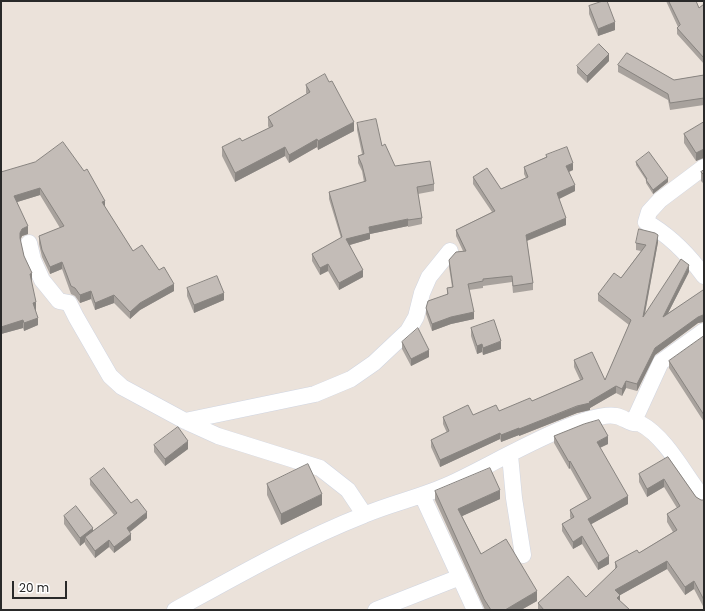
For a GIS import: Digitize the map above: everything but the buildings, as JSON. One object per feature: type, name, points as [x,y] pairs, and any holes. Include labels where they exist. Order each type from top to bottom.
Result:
[{"type":"street","points":[[704,167],[660,200],[649,212],[646,222],[661,230],[692,260],[704,276]]},
{"type":"street","points":[[29,243],[33,260],[42,280],[60,301],[69,303],[110,376],[122,387],[185,421],[218,436],[320,468],[348,490],[364,514]]},
{"type":"street","points":[[185,421],[315,394],[351,380],[408,332],[416,317],[422,293],[428,278],[450,251]]},
{"type":"street","points":[[633,423],[661,362],[704,331]]},
{"type":"street","points":[[175,610],[298,544],[364,514],[449,485],[545,437],[596,417],[613,416],[623,418],[633,423],[640,423],[662,442],[704,498]]},
{"type":"street","points":[[510,455],[514,498],[523,555]]},
{"type":"street","points":[[422,494],[476,610]]},
{"type":"street","points":[[376,610],[460,577]]}]
